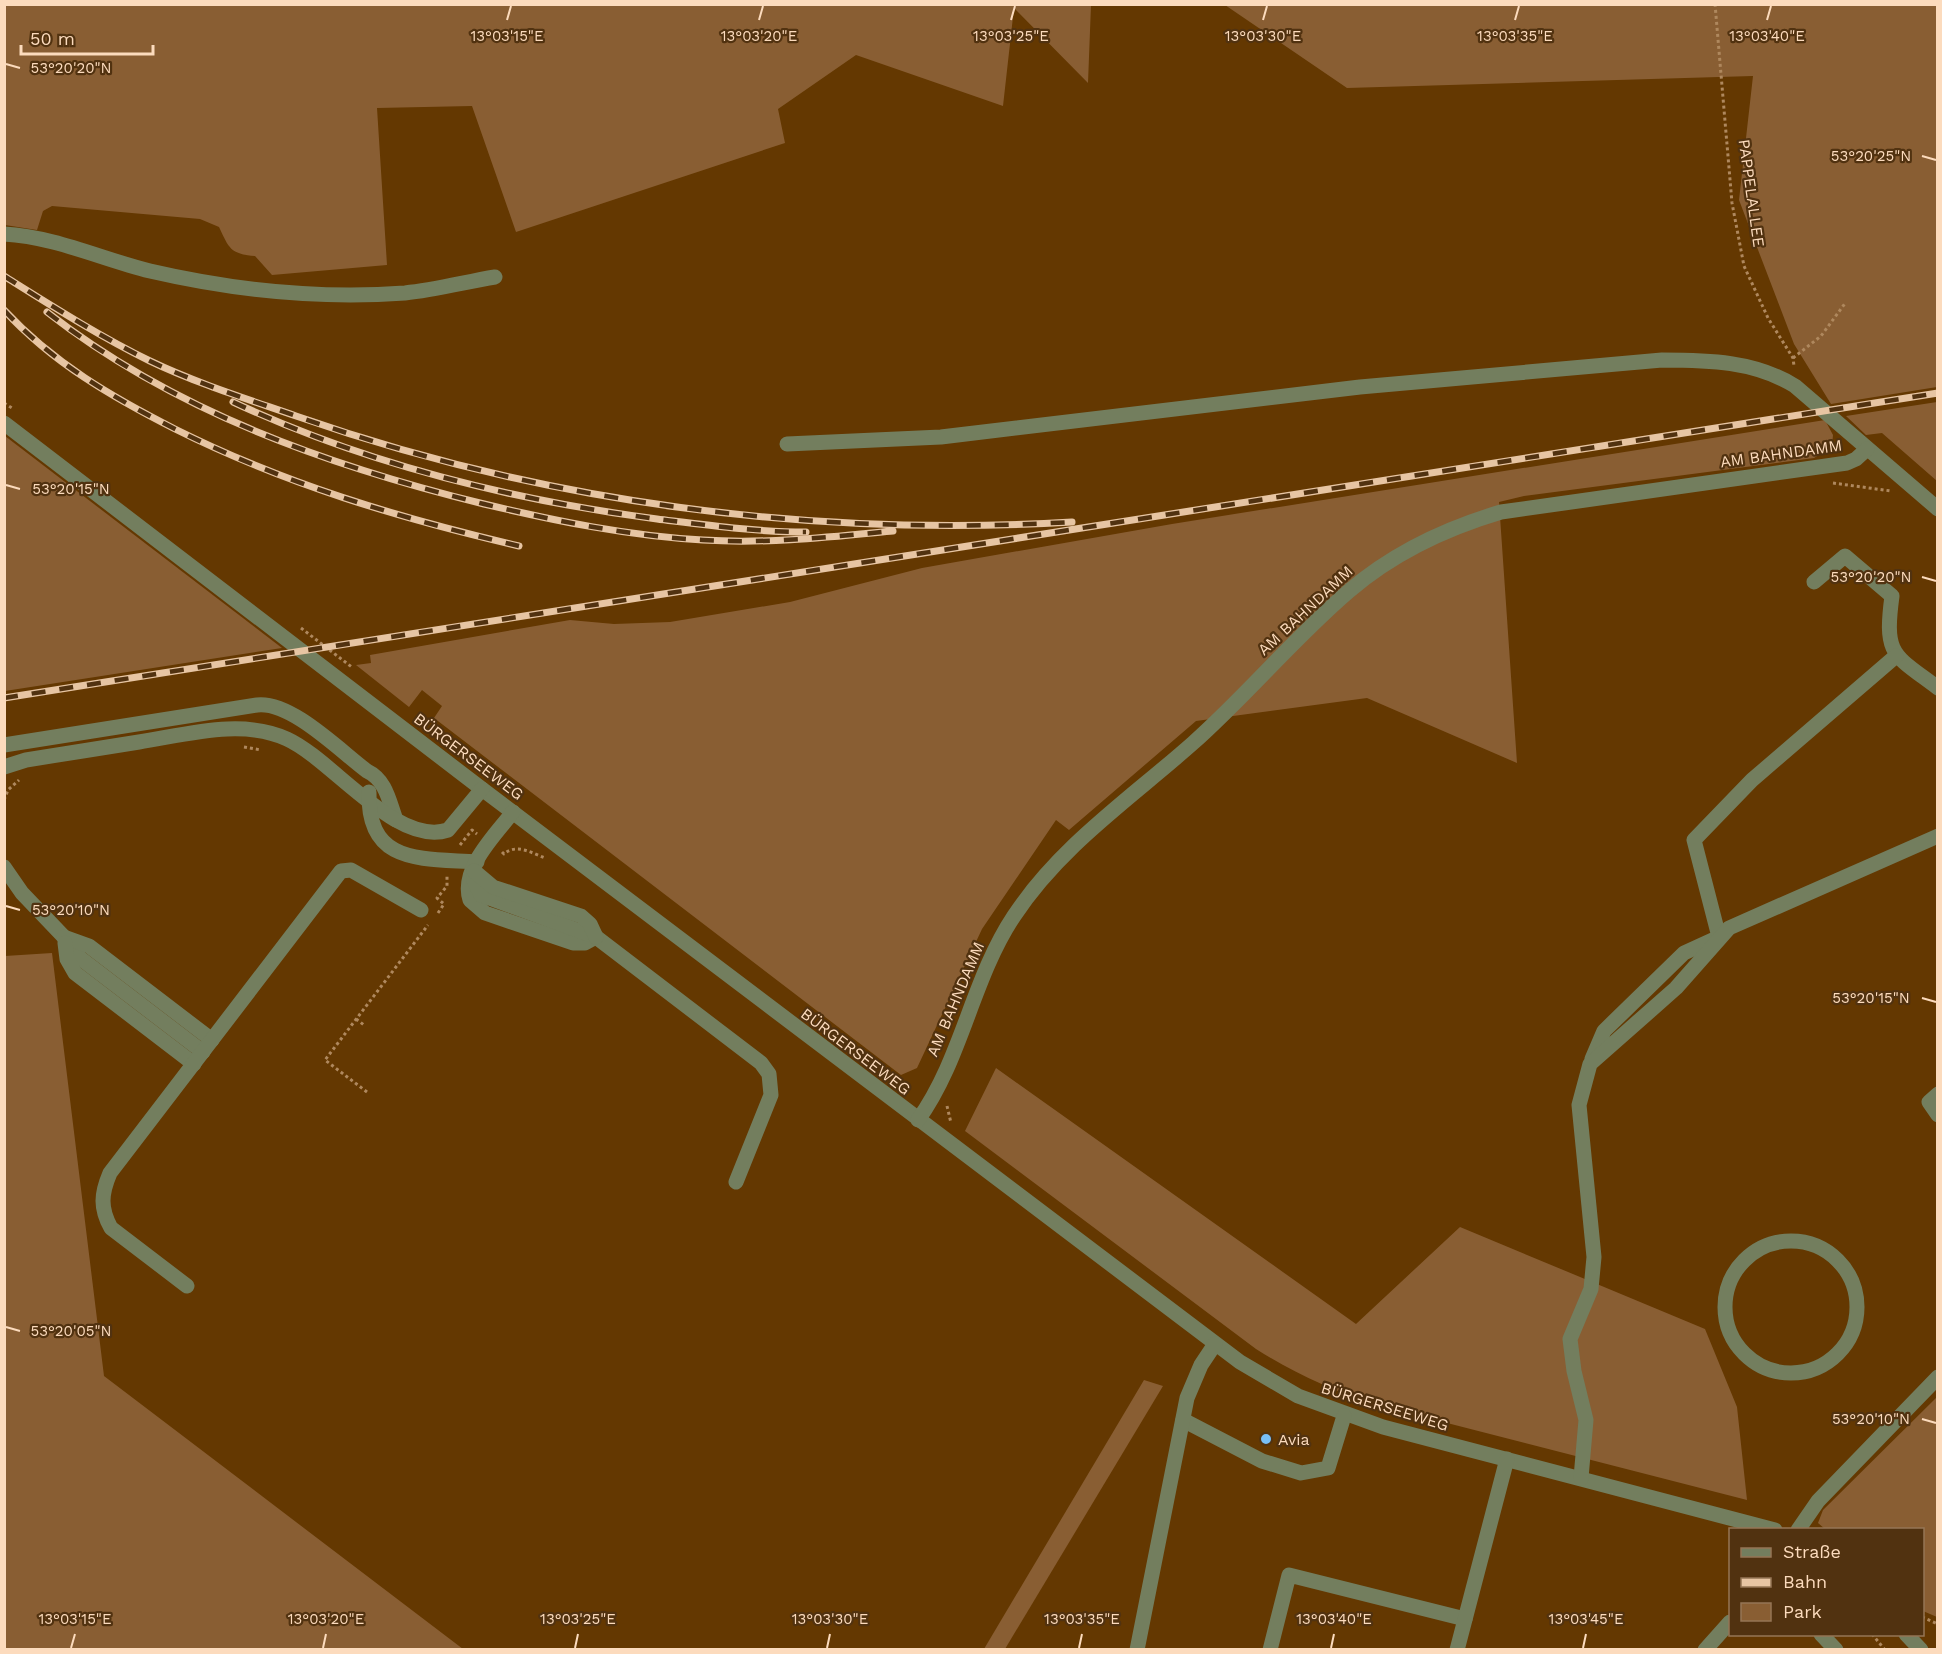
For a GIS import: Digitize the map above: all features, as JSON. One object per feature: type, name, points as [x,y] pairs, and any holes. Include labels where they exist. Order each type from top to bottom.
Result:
[{"type":"street","points":[[4,234],[61,243],[148,270],[199,282],[276,290],[354,295],[407,293],[495,277]]},
{"type":"street","points":[[787,444],[941,437],[1360,387],[1662,360],[1710,360],[1770,373],[1795,386],[1867,449]]},
{"type":"street","name":"BÜRGERSEEWEG","points":[[4,423],[918,1120],[1215,1344],[1268,1380],[1344,1416],[1759,1527]]},
{"type":"street","name":"AM BAHNDAMM","points":[[918,1120],[937,1091],[991,956],[1014,917],[1040,881],[1084,836],[1195,742],[1327,611],[1374,572],[1403,554],[1454,528],[1501,512],[1847,463],[1856,459],[1867,449],[1938,509]]},
{"type":"street","points":[[1814,582],[1845,556],[1892,597],[1887,632],[1896,656],[1938,688]]},
{"type":"street","points":[[1719,937],[1694,840],[1752,780],[1896,656]]},
{"type":"street","points":[[4,745],[266,704],[285,710],[377,776],[382,782],[396,820]]},
{"type":"street","points":[[4,767],[26,760],[213,731],[256,730],[287,738],[304,748],[396,820],[426,833],[448,830],[482,789]]},
{"type":"street","points":[[367,771],[373,828],[384,844],[444,868],[475,867],[493,887],[581,916],[590,924],[596,937],[760,1063],[768,1074],[771,1084],[767,1109],[736,1182]]},
{"type":"street","points":[[513,812],[490,843],[468,882],[467,891],[476,908],[573,943],[585,943],[596,937]]},
{"type":"street","points":[[1581,1478],[1586,1420],[1569,1339],[1591,1289],[1594,1257],[1579,1106],[1590,1064],[1676,988],[1729,928],[1938,836]]},
{"type":"street","points":[[4,867],[22,893],[64,937],[80,958],[203,1052]]},
{"type":"street","points":[[187,1286],[111,1228],[104,1216],[101,1202],[110,1173],[341,872],[345,869],[356,872],[421,910]]},
{"type":"street","points":[[1938,1094],[1929,1102],[1938,1115]]},
{"type":"street","points":[[1793,1240],[1814,1244],[1834,1255],[1848,1272],[1857,1292],[1857,1314],[1851,1336],[1839,1353],[1821,1366],[1800,1373],[1778,1372],[1757,1364],[1740,1350],[1729,1331],[1724,1310],[1727,1288],[1736,1268],[1751,1253],[1771,1243],[1793,1240]]},
{"type":"street","points":[[1137,1650],[1187,1398],[1215,1344]]},
{"type":"street","points":[[1799,1528],[1818,1501],[1938,1377]]},
{"type":"street","points":[[1183,1420],[1262,1461],[1301,1473],[1328,1468],[1344,1416]]},
{"type":"street","points":[[1457,1650],[1507,1459]]},
{"type":"street","points":[[1270,1650],[1289,1575],[1465,1619]]},
{"type":"street","points":[[1705,1650],[1729,1624]]},
{"type":"street","points":[[1822,1636],[1836,1650]]},
{"type":"street","points":[[1907,1636],[1921,1650]]},
{"type":"path","name":"PAPPELALLEE","points":[[1715,4],[1732,203],[1744,266],[1768,318],[1793,358],[1795,386]]},
{"type":"path","points":[[1793,358],[1821,336],[1846,302]]},
{"type":"path","points":[[1829,483],[1885,492],[1905,481]]},
{"type":"path","points":[[237,747],[264,750]]},
{"type":"path","points":[[4,800],[14,784],[27,777]]},
{"type":"path","points":[[366,1092],[325,1060],[444,904],[437,898],[447,886],[444,868],[472,830],[504,854],[518,848],[549,859]]},
{"type":"path","points":[[356,1019],[364,1025]]},
{"type":"path","points":[[951,1096],[947,1110],[954,1127]]},
{"type":"path","points":[[1924,1617],[1938,1624]]},
{"type":"path","points":[[1873,1636],[1885,1650]]},
{"type":"green space","points":[[4,5],[1091,5],[1088,83],[1014,8],[1003,106],[856,55],[778,109],[785,143],[516,232],[472,106],[377,108],[387,265],[272,275],[255,256],[240,254],[231,249],[219,227],[200,219],[52,206],[43,211],[37,230],[5,225]]},
{"type":"green space","points":[[1225,5],[1937,5],[1937,387],[1831,404],[1794,344],[1739,200],[1753,76],[1347,88]]},
{"type":"green space","points":[[1937,402],[1937,481],[1882,433],[1866,435],[1846,416]]},
{"type":"green space","points":[[1825,420],[1833,435],[1832,446],[1814,458],[1524,496],[1499,502],[1517,763],[1367,698],[1196,721],[1069,830],[1056,820],[982,929],[917,1068],[901,1075],[434,718],[442,706],[422,690],[409,707],[356,665],[371,663],[370,655],[570,620],[614,624],[670,622],[790,602],[922,568],[1172,524]]},
{"type":"green space","points":[[5,436],[282,648],[5,691]]},
{"type":"green space","points":[[52,953],[104,1376],[463,1649],[5,1649],[5,956]]},
{"type":"green space","points":[[996,1068],[1356,1324],[1460,1227],[1705,1329],[1737,1407],[1747,1500],[1377,1405],[1314,1381],[1270,1358],[965,1131]]},
{"type":"green space","points":[[1144,1380],[1163,1386],[1005,1649],[984,1649]]},
{"type":"green space","points":[[1937,1397],[1937,1617],[1924,1611],[1924,1528],[1824,1528],[1818,1523],[1823,1510]]},
{"type":"railway","points":[[4,276],[112,341],[185,376],[296,416],[390,446],[485,471],[582,492],[679,507],[777,518],[875,524],[973,525],[1072,522]]},
{"type":"railway","points":[[4,310],[63,363],[84,377],[152,417],[216,449],[343,498],[430,524],[519,546]]},
{"type":"railway","points":[[47,312],[96,347],[200,406],[311,453],[426,489],[593,527],[675,538],[727,541],[775,540],[893,531]]},
{"type":"railway","points":[[4,698],[1938,393]]},
{"type":"railway","points":[[233,402],[335,444],[440,477],[494,490],[657,519],[712,526],[806,532]]},
{"type":"place","name":"Avia","points":[[1266,1439]]}]
